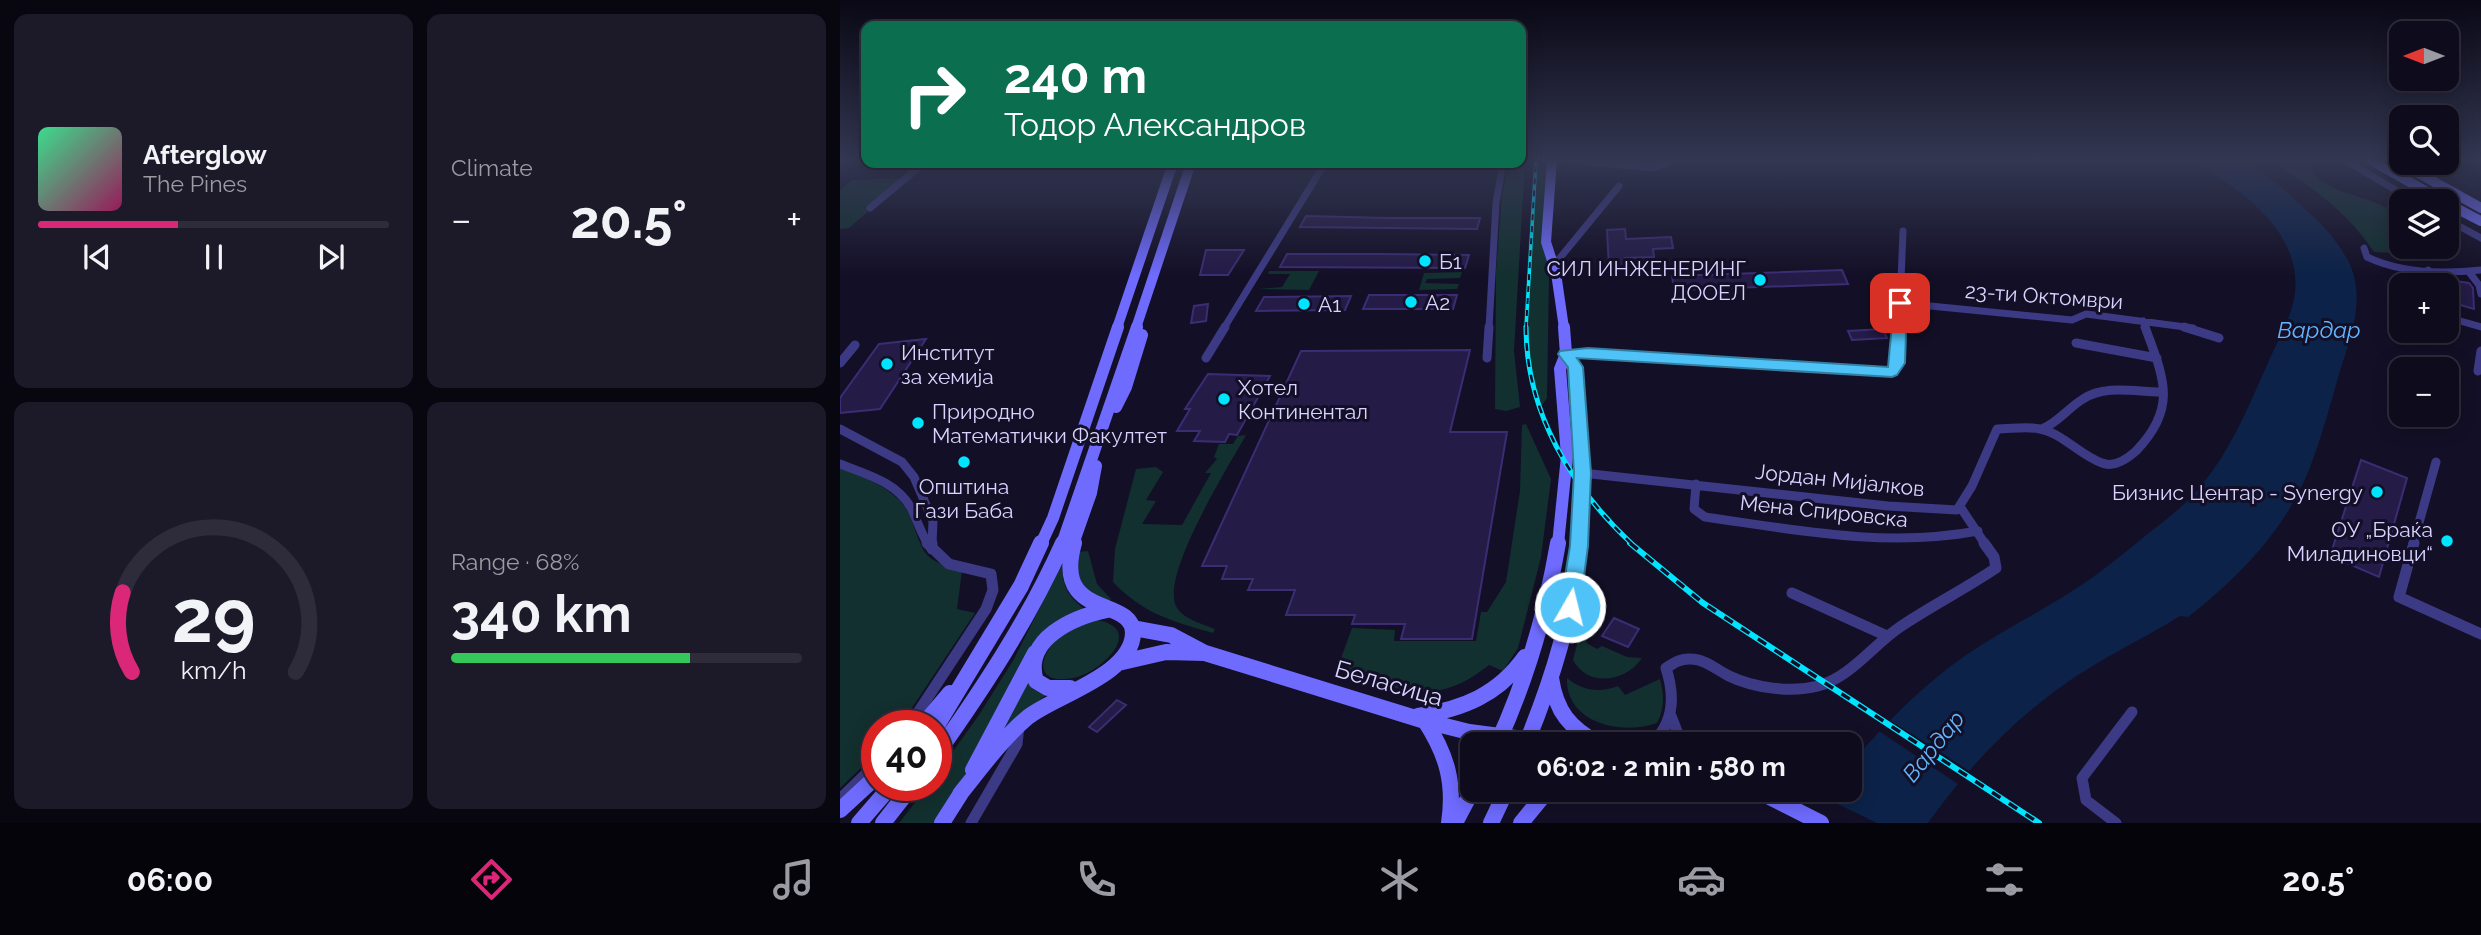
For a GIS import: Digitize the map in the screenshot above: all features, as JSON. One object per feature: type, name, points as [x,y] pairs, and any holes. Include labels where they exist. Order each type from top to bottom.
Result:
[{"type":"street","points":[[870,208],[882,198]]},
{"type":"street","points":[[946,710],[1021,586],[1053,518],[1161,198]]},
{"type":"street","points":[[952,732],[1030,612],[1062,544],[1105,423],[1126,387],[1164,266],[1162,251],[1179,198]]},
{"type":"street","points":[[1206,358],[1303,198]]},
{"type":"street","points":[[1487,358],[1497,198]]},
{"type":"street","points":[[1502,732],[1537,639],[1555,567],[1563,511],[1567,456],[1560,369],[1566,354],[1562,309],[1546,234],[1549,198]]},
{"type":"street","points":[[1552,263],[1559,259],[1609,198]]},
{"type":"street","points":[[2464,198],[2481,208]]},
{"type":"street","points":[[2459,209],[2481,221]]},
{"type":"street","points":[[2459,226],[2481,238]]},
{"type":"street","points":[[1566,354],[1588,353],[1892,372],[1897,363],[1903,231]]},
{"type":"street","points":[[2364,248],[2367,257],[2373,261],[2428,270],[2481,270]]},
{"type":"street","points":[[2469,272],[2479,285],[2481,294]]},
{"type":"street","name":"23-ти Октомври","points":[[1900,303],[2072,320],[2086,314],[2196,329],[2219,338]]},
{"type":"street","name":"23-ти Октомври","points":[[2042,429],[2094,460],[2114,465],[2129,458],[2154,430],[2164,413],[2157,358],[2143,321]]},
{"type":"street","points":[[2459,321],[2481,327]]},
{"type":"street","points":[[2076,343],[2157,358]]},
{"type":"street","points":[[840,363],[855,345]]},
{"type":"street","points":[[2478,371],[2481,351]]},
{"type":"street","points":[[1531,732],[1566,630],[1579,546],[1582,473],[1576,367],[1566,354]]},
{"type":"street","points":[[1664,732],[1670,714],[1671,685],[1666,668],[1678,659],[1700,659],[1733,678],[1746,682],[1803,688],[1818,686],[1836,678],[1887,636],[1996,568],[1994,557],[1961,508],[1997,429],[2042,429],[2056,424],[2088,395],[2125,391],[2161,392]]},
{"type":"street","points":[[840,429],[902,462],[914,477],[933,521],[932,551]]},
{"type":"street","points":[[960,794],[1019,726],[1041,707],[1106,674],[1118,664],[1133,639],[1133,628],[1128,619],[1079,593],[1070,574],[1076,540],[1096,471],[1094,455]]},
{"type":"street","points":[[2436,462],[2399,597],[2481,634]]},
{"type":"street","points":[[840,464],[895,490],[909,505],[918,528],[932,551],[949,564],[979,568],[991,574],[995,583],[993,597],[919,710]]},
{"type":"street","name":"Јордан Мијалков","points":[[1582,473],[1888,506],[1952,510],[1961,508]]},
{"type":"street","name":"Мена Спировска","points":[[1696,484],[1694,509],[1705,517],[1892,541],[1925,541],[1978,531]]},
{"type":"street","points":[[1792,593],[1887,636]]},
{"type":"street","points":[[942,823],[1035,653],[1051,633],[1074,617],[1108,610]]},
{"type":"street","name":"Беласица","points":[[1133,628],[1158,631],[1189,640],[1205,653]]},
{"type":"street","points":[[1449,823],[1454,795],[1453,776],[1437,740],[1418,719],[1484,699],[1516,672],[1537,639]]},
{"type":"street","name":"Беласица","points":[[1118,664],[1166,652],[1205,653],[1468,732]]},
{"type":"street","points":[[1035,653],[1032,672],[1042,685],[1063,690],[1076,688]]},
{"type":"street","points":[[935,710],[974,663]]},
{"type":"street","points":[[1551,675],[1554,703],[1560,715],[1580,732]]},
{"type":"street","points":[[2116,823],[2086,801],[2080,791],[2082,778],[2132,712]]},
{"type":"street","points":[[1670,714],[1677,732]]},
{"type":"street","points":[[971,823],[1017,744],[1019,726]]},
{"type":"street","points":[[840,799],[861,779]]},
{"type":"street","points":[[840,810],[861,791]]},
{"type":"street","points":[[859,823],[878,801]]},
{"type":"street","points":[[883,823],[900,801]]},
{"type":"street","points":[[1455,823],[1466,802]]},
{"type":"street","points":[[1491,823],[1501,802]]},
{"type":"street","points":[[1521,823],[1538,802]]},
{"type":"street","points":[[1780,802],[1821,823]]},
{"type":"green space","points":[[840,198],[883,198],[849,228],[840,229]]},
{"type":"green space","points":[[1502,198],[1523,198],[1514,351],[1520,407],[1506,411],[1495,409],[1496,270]]},
{"type":"green space","points":[[1532,198],[1550,198],[1547,398],[1543,404],[1536,405],[1523,333]]},
{"type":"green space","points":[[2325,198],[2362,198],[2389,210],[2389,253],[2374,252]]},
{"type":"green space","points":[[1269,271],[1319,271],[1309,290],[1258,289],[1282,287],[1290,274],[1268,274]]},
{"type":"green space","points":[[1462,272],[1460,278],[1427,279],[1425,283],[1459,284],[1457,289],[1419,290],[1424,273]]},
{"type":"green space","points":[[1526,424],[1551,479],[1541,557],[1518,648],[1503,671],[1489,665],[1469,679],[1450,687],[1415,691],[1337,669],[1352,628],[1395,630],[1394,641],[1476,641],[1481,612],[1487,612],[1506,582],[1520,491],[1522,425]]},
{"type":"green space","points":[[1246,435],[1198,522],[1177,573],[1174,593],[1177,608],[1194,621],[1215,629],[1213,633],[1159,615],[1124,593],[1113,582],[1115,549],[1136,469],[1156,467],[1163,472],[1146,500],[1156,501],[1142,524],[1182,525],[1211,473],[1205,473],[1217,459],[1214,457],[1219,444],[1233,444],[1238,436]]},
{"type":"green space","points":[[840,467],[877,484],[897,498],[907,510],[927,555],[941,564],[962,571],[957,609],[975,613],[911,710],[861,710],[861,768],[840,788]]},
{"type":"green space","points":[[1088,551],[1097,584],[1111,599],[1109,601],[1093,594],[1080,577],[1078,552]]},
{"type":"green space","points":[[1062,564],[1067,589],[1083,608],[1049,627],[1032,644],[979,752],[952,797],[952,753],[1014,659]]},
{"type":"green space","points":[[1097,620],[1111,625],[1118,632],[1114,651],[1095,669],[1084,675],[1059,679],[1049,676],[1044,671],[1043,664],[1051,646],[1074,626]]},
{"type":"green space","points":[[1580,633],[1588,644],[1597,649],[1602,646],[1627,657],[1642,658],[1635,666],[1617,677],[1597,678],[1588,675],[1573,660]]},
{"type":"green space","points":[[1567,678],[1591,690],[1618,686],[1625,695],[1660,679],[1663,701],[1660,717],[1657,723],[1643,727],[1628,728],[1598,722],[1575,706],[1569,693]]},
{"type":"green space","points":[[1026,681],[1033,689],[1046,695],[1015,720],[996,742]]},
{"type":"green space","points":[[916,801],[949,801],[936,823],[899,823]]},
{"type":"water","name":"Вардар","points":[[2247,198],[2293,198],[2335,240],[2352,270],[2356,292],[2353,328],[2309,470],[2287,513],[2273,533],[2225,586],[2188,617],[2180,616],[2096,664],[2025,715],[1964,777],[1928,823],[1811,823],[1824,802],[1862,802],[1862,751],[1921,691],[1969,653],[2057,601],[2117,559],[2188,501],[2200,487],[2222,457],[2248,409],[2294,299],[2295,275],[2290,253],[2280,233]]},
{"type":"pier","points":[[1886,718],[1972,773],[1961,786],[1876,729]]},
{"type":"pier","points":[[1820,802],[1833,802],[1877,823],[1807,823]]},
{"type":"building","points":[[1306,216],[1480,218],[1477,229],[1300,227]]},
{"type":"building","points":[[1625,229],[1626,239],[1671,237],[1673,248],[1653,249],[1654,257],[1625,258],[1626,266],[1609,267],[1607,230]]},
{"type":"building","points":[[1206,250],[1244,250],[1228,275],[1200,275]]},
{"type":"building","points":[[1287,254],[1469,255],[1465,268],[1280,267]]},
{"type":"building","name":"СИЛ ИНЖЕНЕРИНГ ДООЕЛ","points":[[1842,270],[1848,284],[1674,290],[1672,276]]},
{"type":"building","points":[[2459,282],[2469,283],[2473,288],[2474,309],[2459,305]]},
{"type":"building","name":"А2","points":[[1369,295],[1457,295],[1453,309],[1363,309]]},
{"type":"building","name":"А1","points":[[1351,296],[1345,310],[1256,311],[1264,297]]},
{"type":"building","points":[[1208,304],[1206,321],[1191,323],[1194,306]]},
{"type":"building","points":[[1883,329],[1887,338],[1852,340],[1848,331]]},
{"type":"building","name":"Институт за хемија","points":[[926,339],[880,409],[840,413],[840,398],[879,344]]},
{"type":"building","points":[[1470,350],[1450,432],[1507,432],[1472,639],[1401,639],[1405,624],[1352,624],[1355,615],[1286,615],[1295,590],[1248,590],[1253,579],[1222,579],[1227,566],[1202,566],[1301,351]]},
{"type":"building","name":"Хотел Континентал","points":[[1208,374],[1270,376],[1237,435],[1229,434],[1225,442],[1194,441],[1200,431],[1177,431],[1190,409],[1185,409]]},
{"type":"building","points":[[2361,460],[2407,478],[2379,577],[2330,556]]},
{"type":"building","points":[[1614,618],[1639,629],[1628,647],[1602,636]]},
{"type":"building","points":[[1117,700],[1126,705],[1097,732],[1089,727]]},
{"type":"railway","points":[[1526,327],[1534,198]]},
{"type":"railway","points":[[1526,327],[1534,389],[1556,446],[1590,498],[1632,544]]},
{"type":"railway","points":[[1630,543],[1703,603],[2039,823]]},
{"type":"place","name":"Б1","points":[[1425,261]]},
{"type":"place","name":"СИЛ ИНЖЕНЕРИНГ ДООЕЛ","points":[[1760,280]]},
{"type":"place","name":"А2","points":[[1411,302]]},
{"type":"place","name":"А1","points":[[1304,304]]},
{"type":"place","name":"Институт за хемија","points":[[887,364]]},
{"type":"place","name":"Хотел Континентал","points":[[1224,399]]},
{"type":"place","name":"Природно Математички Факултет","points":[[918,423]]},
{"type":"place","name":"Општина Гази Баба","points":[[964,462]]},
{"type":"place","name":"Бизнис Центар - Synergy","points":[[2377,492]]},
{"type":"place","name":"ОУ „Браќа Миладиновци“","points":[[2447,541]]},
{"type":"route","points":[[1570,607],[1579,546],[1582,473],[1576,367],[1566,354],[1588,353],[1892,372],[1897,363],[1900,303]]}]
